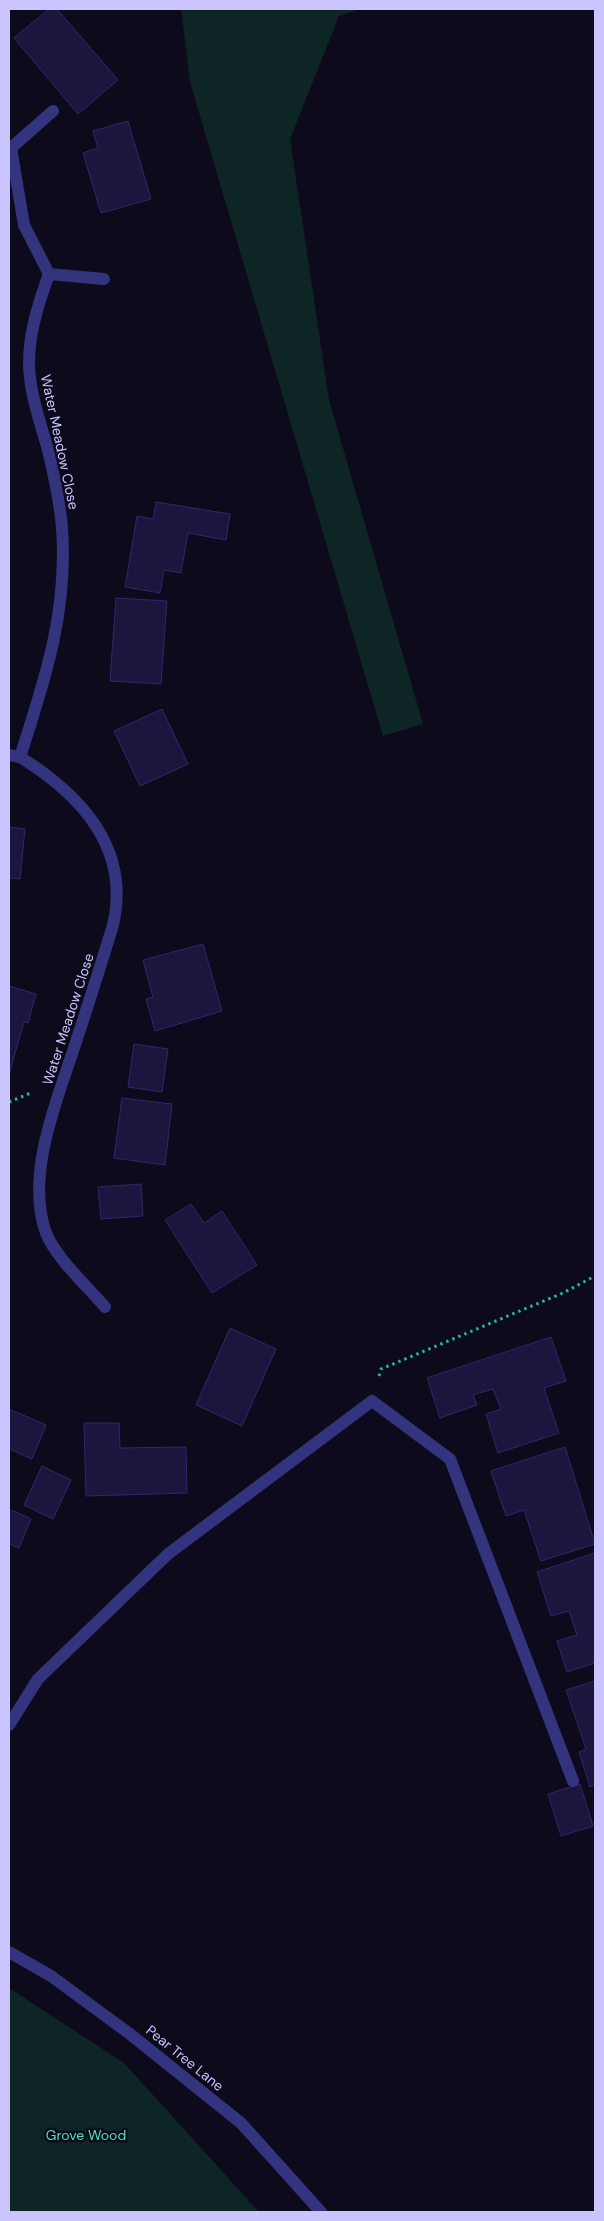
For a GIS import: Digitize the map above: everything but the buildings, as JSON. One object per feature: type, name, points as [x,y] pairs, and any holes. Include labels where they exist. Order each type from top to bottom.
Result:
[{"type":"street","points":[[53,111],[10,144],[24,225],[49,274],[104,279]]},
{"type":"street","name":"Water Meadow Close","points":[[49,274],[39,301],[31,334],[29,362],[32,388],[48,452],[62,528],[62,587],[52,654],[44,686],[14,756],[63,788],[86,812],[102,834],[112,854],[117,876],[117,909],[48,1131],[40,1172],[39,1196],[41,1214],[51,1244],[105,1307]]},
{"type":"street","points":[[9,1725],[38,1679],[168,1554],[372,1401],[450,1459],[573,1780]]},
{"type":"street","name":"Pear Tree Lane","points":[[9,1952],[50,1976],[130,2034],[241,2123],[321,2212]]},
{"type":"path","points":[[372,1401],[380,1369],[563,1293],[595,1276]]},
{"type":"green space","points":[[181,9],[360,9],[339,16],[290,139],[329,400],[423,724],[383,736],[190,82]]},
{"type":"green space","name":"Grove Wood","points":[[9,1988],[124,2063],[259,2212],[9,2212]]}]
